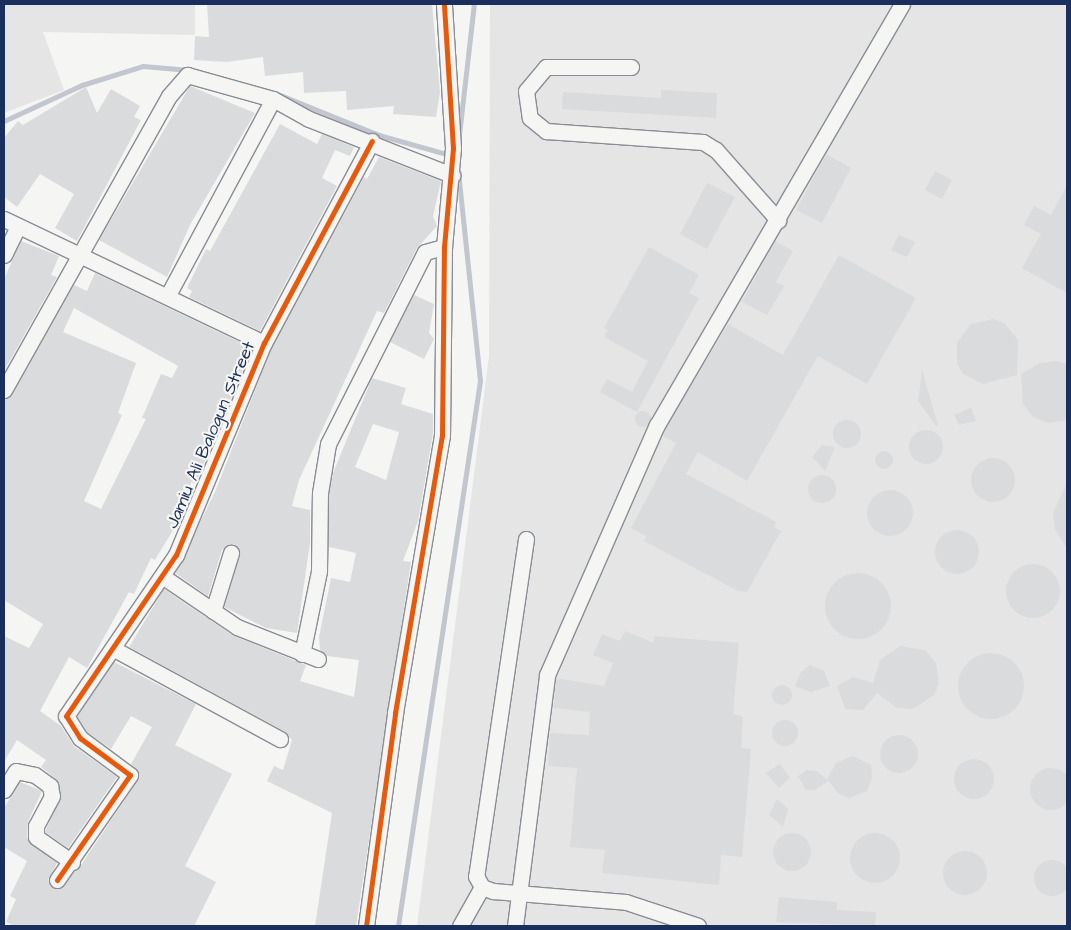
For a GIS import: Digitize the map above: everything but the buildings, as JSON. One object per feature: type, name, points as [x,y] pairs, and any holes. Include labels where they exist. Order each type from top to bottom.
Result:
[{"type":"street","points":[[366,926],[395,713],[442,436],[444,247],[452,161],[444,4]]},
{"type":"street","points":[[515,926],[547,675],[657,425],[902,4]]},
{"type":"street","points":[[631,67],[546,67],[526,91],[530,118],[546,131],[703,142],[716,150],[778,220]]},
{"type":"street","points":[[4,390],[169,96],[187,75],[273,99],[309,118],[372,141],[452,161]]},
{"type":"street","points":[[168,295],[273,99]]},
{"type":"street","name":"Jamiu Ali Balogun Street","points":[[72,862],[130,775],[68,725],[66,716],[114,649],[176,555],[264,343],[372,141]]},
{"type":"street","points":[[4,219],[168,295],[264,343]]},
{"type":"street","points":[[4,254],[18,226]]},
{"type":"street","points":[[302,654],[320,571],[320,493],[328,444],[424,252],[444,247]]},
{"type":"street","points":[[482,887],[476,876],[477,855],[526,539]]},
{"type":"street","points":[[213,611],[231,553]]},
{"type":"street","points":[[162,576],[237,627],[318,659]]},
{"type":"street","points":[[114,649],[280,739]]},
{"type":"street","points":[[4,790],[16,771],[35,775],[50,786],[52,796],[36,826],[36,837],[72,862],[57,880]]},
{"type":"street","points":[[482,887],[626,902],[698,926]]},
{"type":"street","points":[[460,926],[482,887]]},
{"type":"shaded area","points":[[4,4],[195,4],[195,35],[43,32],[64,90],[4,113]]},
{"type":"shaded area","points":[[490,4],[1067,4],[1067,926],[417,926],[489,356]]},
{"type":"waterway","points":[[459,135],[474,4]]},
{"type":"waterway","points":[[4,121],[82,85],[143,66],[189,70]]},
{"type":"waterway","points":[[278,94],[379,135],[450,155]]},
{"type":"waterway","points":[[398,926],[480,381],[458,172]]},
{"type":"cycle path","points":[[366,926],[395,713],[442,436],[444,247],[453,148],[444,4]]},
{"type":"cycle path","points":[[57,880],[130,775],[80,738],[66,716],[176,555],[264,343],[372,141]]}]
